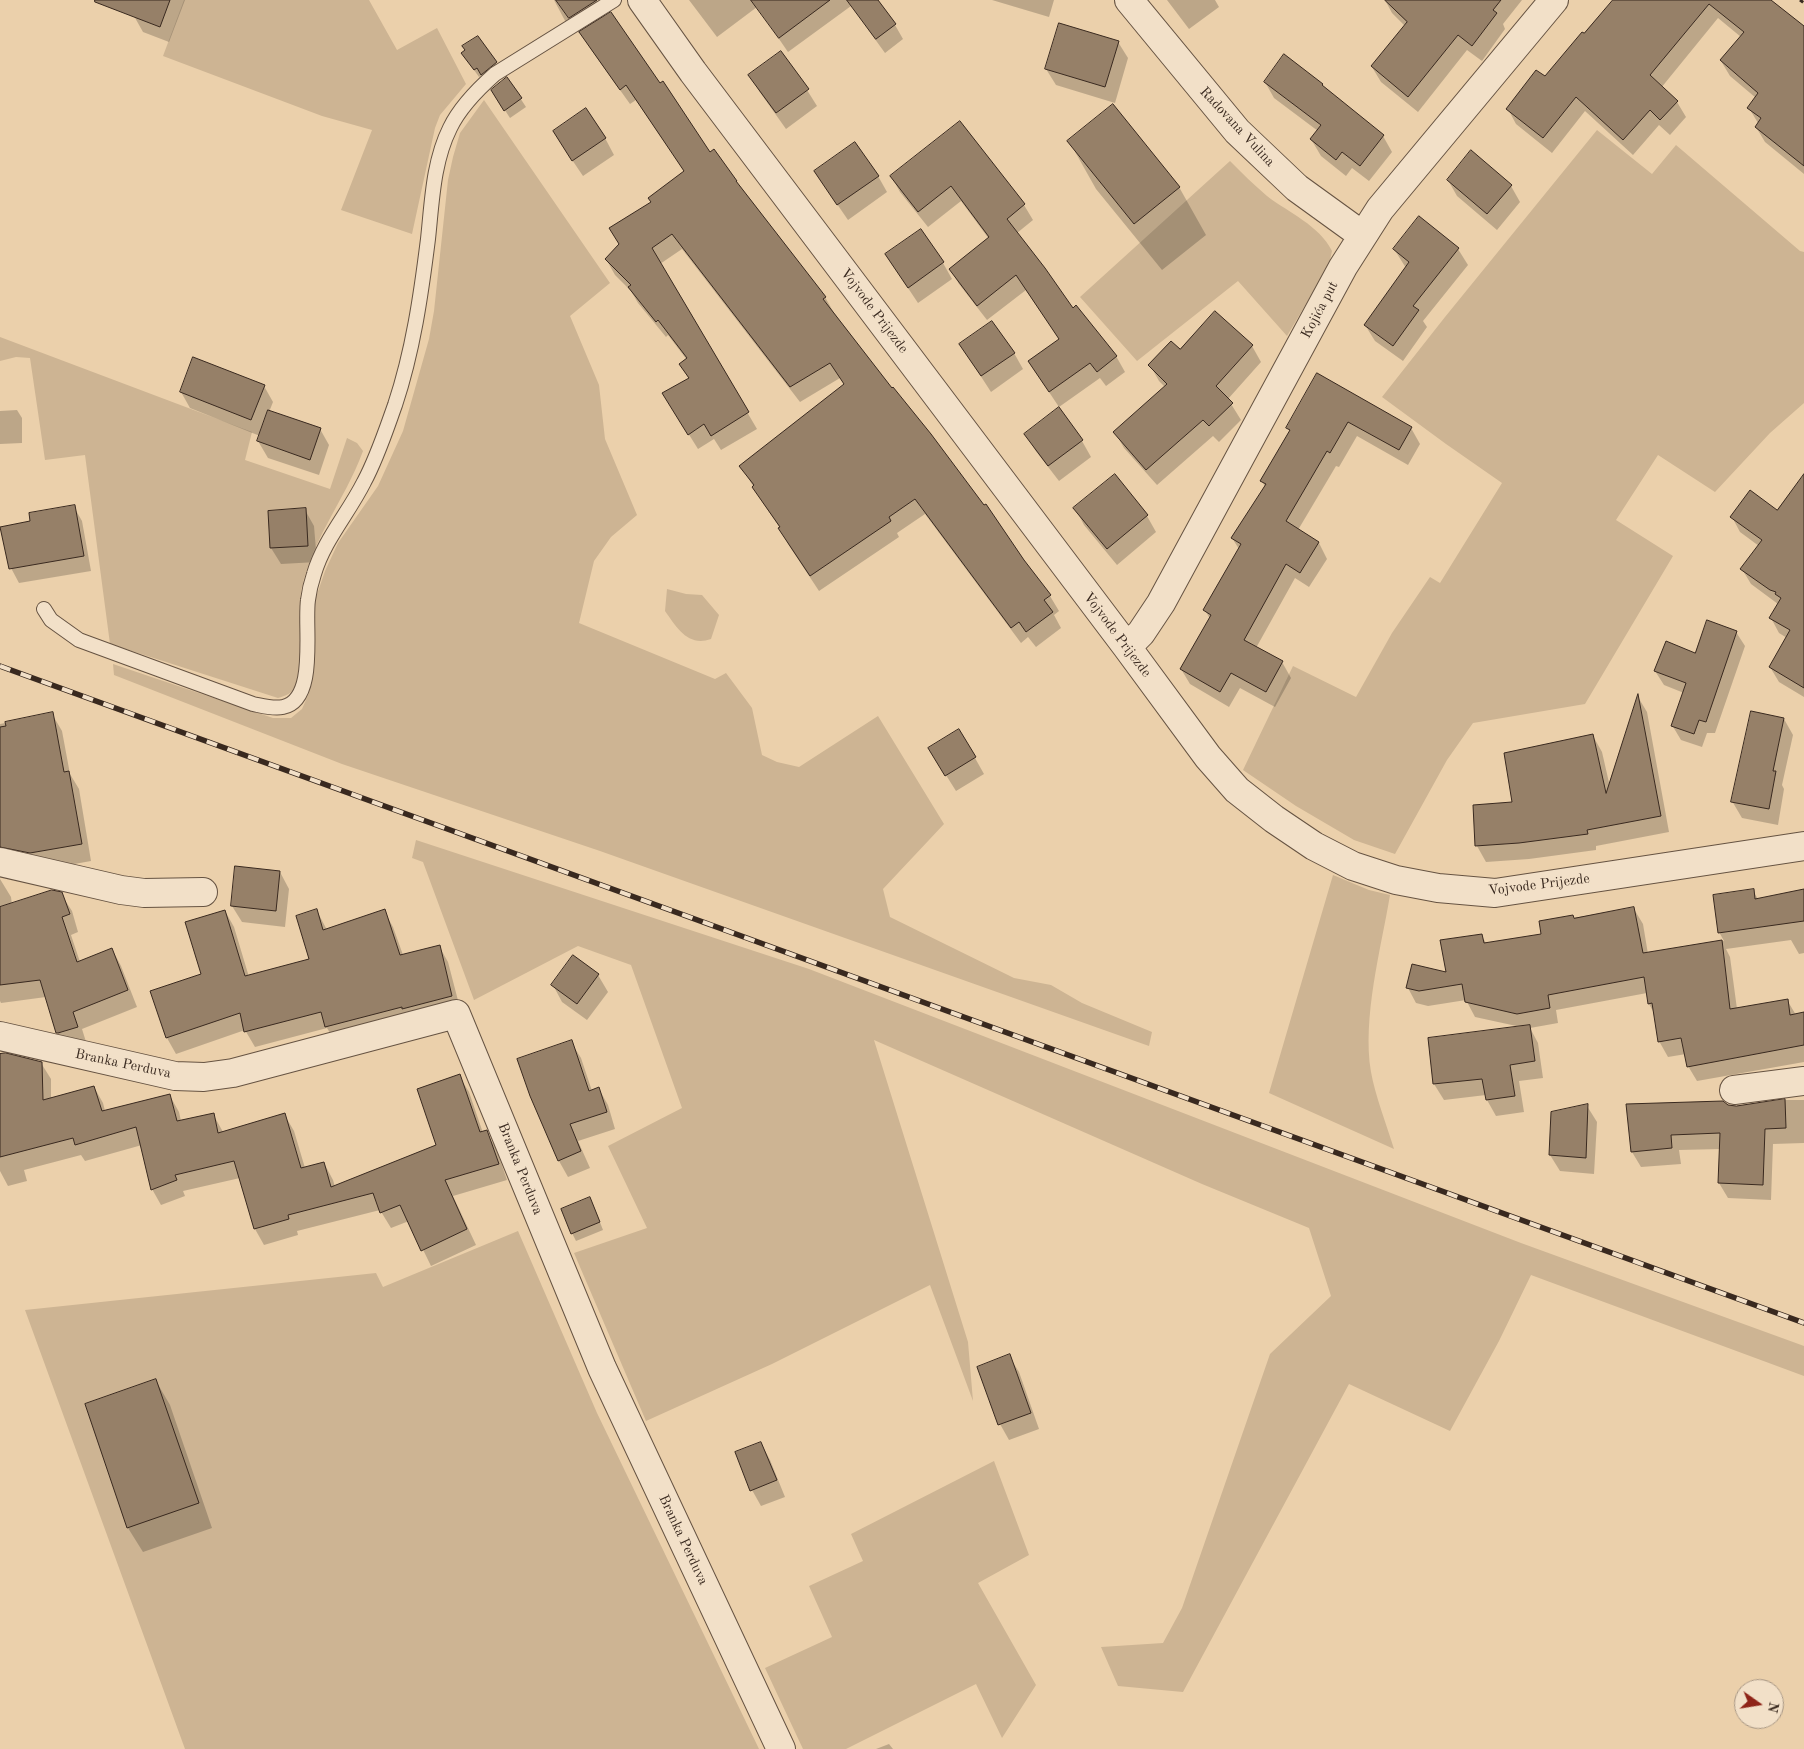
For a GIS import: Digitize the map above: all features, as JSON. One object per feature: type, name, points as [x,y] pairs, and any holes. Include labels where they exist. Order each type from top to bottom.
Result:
[{"type":"street","name":"Vojvode Prijezde","points":[[642,0],[693,72],[1208,757],[1237,790],[1274,820],[1314,846],[1353,866],[1396,880],[1438,888],[1495,893],[1804,846]]},
{"type":"street","name":"Radovana Vulina","points":[[1129,0],[1243,137],[1297,188],[1362,235]]},
{"type":"street","name":"Kojića put","points":[[1127,647],[1141,633],[1161,603],[1362,235],[1396,189],[1554,0]]},
{"type":"street","points":[[0,862],[144,894],[203,892]]},
{"type":"street","name":"Branka Perduva","points":[[0,1036],[175,1076],[204,1077],[233,1073],[456,1014],[602,1368],[781,1749]]},
{"type":"street","points":[[1734,1090],[1804,1081]]},
{"type":"lane","points":[[44,609],[51,620],[79,640],[189,681],[253,704],[272,708],[284,707],[295,700],[302,690],[307,672],[308,600],[314,573],[329,537],[364,482],[395,405],[411,347],[417,318],[437,165],[450,128],[462,108],[482,85],[495,74],[614,0]]},
{"type":"path","points":[[1800,0],[1804,3]]},
{"type":"shaded area","points":[[184,0],[369,0],[397,50],[437,28],[466,84],[440,115],[435,128],[412,234],[341,210],[372,130],[322,116],[163,56]]},
{"type":"shaded area","points":[[484,100],[610,283],[570,316],[599,385],[605,439],[637,515],[611,537],[594,561],[579,623],[715,679],[726,673],[752,708],[762,755],[777,762],[799,767],[878,716],[944,824],[883,889],[890,917],[1014,978],[1051,985],[1082,1003],[1152,1032],[1149,1046],[600,851],[342,764],[114,675],[113,664],[273,718],[291,718],[302,709],[309,693],[313,669],[314,603],[325,571],[338,543],[378,486],[403,431],[429,339],[434,311],[448,180],[453,157],[460,133]]},
{"type":"shaded area","points":[[1597,130],[1652,174],[1676,145],[1800,251],[1804,252],[1804,403],[1770,433],[1715,492],[1658,455],[1616,520],[1673,556],[1585,704],[1473,723],[1447,760],[1395,854],[1354,840],[1296,806],[1243,770],[1293,666],[1356,697],[1392,633],[1430,577],[1440,583],[1502,483],[1382,397]]},
{"type":"shaded area","points":[[1230,161],[1267,196],[1303,220],[1319,234],[1332,251],[1329,265],[1287,336],[1238,281],[1137,361],[1080,297]]},
{"type":"shaded area","points":[[0,337],[252,432],[245,460],[330,489],[347,438],[357,443],[363,451],[347,488],[318,542],[304,579],[300,599],[301,668],[296,686],[291,692],[278,698],[110,644],[85,455],[45,460],[30,358],[16,357],[0,361]]},
{"type":"shaded area","points":[[667,589],[686,594],[702,595],[719,615],[711,639],[696,640],[690,638],[679,629],[665,611]]},
{"type":"shaded area","points":[[416,840],[809,969],[1521,1243],[1804,1346],[1804,1376],[1531,1275],[1499,1341],[1450,1431],[1349,1384],[1183,1692],[1118,1686],[1101,1647],[1163,1643],[1182,1608],[1270,1354],[1331,1296],[1309,1228],[1202,1184],[874,1040],[968,1342],[973,1401],[930,1285],[772,1364],[646,1421],[574,1253],[647,1228],[608,1146],[682,1108],[631,965],[578,946],[474,1000],[423,862],[412,858]]},
{"type":"shaded area","points":[[1333,875],[1369,890],[1390,895],[1374,984],[1369,1029],[1369,1051],[1375,1090],[1394,1149],[1269,1093]]},
{"type":"shaded area","points":[[518,1231],[597,1413],[759,1749],[185,1749],[25,1310],[376,1273],[383,1287]]},
{"type":"shaded area","points":[[994,1461],[1029,1555],[978,1583],[1036,1685],[1002,1738],[976,1684],[846,1749],[803,1749],[765,1668],[832,1637],[809,1586],[863,1561],[851,1534]]},
{"type":"building","points":[[95,0],[170,0],[160,27],[95,2]]},
{"type":"building","points":[[556,0],[597,0],[569,18]]},
{"type":"building","points":[[751,0],[830,0],[779,38]]},
{"type":"building","points":[[847,0],[878,0],[896,24],[876,39]]},
{"type":"building","points":[[1385,0],[1501,0],[1493,10],[1497,13],[1472,46],[1458,35],[1408,97],[1371,66],[1407,22]]},
{"type":"building","points":[[1613,0],[1771,0],[1804,26],[1804,166],[1755,127],[1761,118],[1747,108],[1758,93],[1720,60],[1744,32],[1709,4],[1650,75],[1678,101],[1660,120],[1650,110],[1623,140],[1576,97],[1543,138],[1506,109],[1536,70],[1545,76],[1582,32],[1584,33]]},
{"type":"building","points":[[611,12],[660,83],[663,81],[710,152],[714,149],[736,181],[826,297],[823,299],[892,388],[931,434],[984,505],[986,504],[1024,560],[1051,595],[1044,600],[1053,612],[1026,632],[1019,622],[1011,628],[915,499],[889,517],[891,521],[810,576],[778,528],[780,527],[752,487],[754,485],[739,466],[844,384],[830,363],[790,387],[672,234],[652,248],[749,412],[711,436],[704,424],[688,435],[662,393],[689,378],[679,364],[687,358],[658,320],[656,322],[628,287],[631,285],[605,259],[619,244],[609,228],[651,202],[648,198],[684,171],[626,85],[620,90],[579,32]]},
{"type":"building","points":[[1059,23],[1119,41],[1105,87],[1045,69]]},
{"type":"building","points":[[478,36],[497,62],[481,75],[477,68],[474,70],[461,53],[465,50],[462,46]]},
{"type":"building","points":[[781,51],[809,89],[776,113],[748,75]]},
{"type":"building","points":[[1284,54],[1384,135],[1360,166],[1342,152],[1336,160],[1310,139],[1321,125],[1264,82]]},
{"type":"building","points":[[507,77],[522,98],[504,111],[491,90]]},
{"type":"building","points":[[1113,104],[1180,187],[1134,224],[1067,141]]},
{"type":"building","points":[[586,108],[606,138],[572,161],[553,131]]},
{"type":"building","points":[[960,121],[1025,204],[1007,219],[1073,308],[1076,305],[1117,356],[1097,372],[1090,363],[1049,392],[1028,361],[1059,339],[1016,275],[977,306],[949,269],[989,237],[951,186],[918,212],[890,176]]},
{"type":"building","points":[[855,142],[879,176],[837,205],[814,171]]},
{"type":"building","points":[[1471,150],[1512,185],[1487,214],[1447,180]]},
{"type":"building","points":[[1419,216],[1459,248],[1413,306],[1419,310],[1393,346],[1364,325],[1409,262],[1393,249]]},
{"type":"building","points":[[921,229],[944,262],[908,288],[885,254]]},
{"type":"building","points":[[1215,311],[1253,345],[1216,386],[1233,403],[1209,426],[1203,420],[1146,470],[1113,432],[1167,384],[1148,365],[1171,341],[1180,349]]},
{"type":"building","points":[[992,321],[1015,353],[981,376],[959,344]]},
{"type":"building","points":[[193,357],[265,385],[251,420],[180,392]]},
{"type":"building","points":[[1317,373],[1412,427],[1399,450],[1348,422],[1330,453],[1327,451],[1286,521],[1319,542],[1300,573],[1286,564],[1244,640],[1283,661],[1266,692],[1231,673],[1220,692],[1180,669],[1211,615],[1203,610],[1241,544],[1231,538],[1266,484],[1260,481],[1290,430],[1286,428]]},
{"type":"building","points":[[1059,407],[1083,440],[1048,466],[1024,434]]},
{"type":"building","points":[[268,410],[321,428],[310,460],[257,441]]},
{"type":"building","points":[[1115,474],[1148,515],[1107,549],[1073,508]]},
{"type":"building","points":[[1804,474],[1804,688],[1769,667],[1790,630],[1769,618],[1781,598],[1775,594],[1776,592],[1770,590],[1740,569],[1762,540],[1730,517],[1750,490],[1777,510]]},
{"type":"building","points":[[75,505],[84,556],[9,569],[0,527],[30,521],[29,513]]},
{"type":"building","points":[[306,508],[308,546],[270,548],[268,511]]},
{"type":"building","points":[[1707,620],[1737,631],[1706,722],[1699,720],[1694,734],[1671,726],[1686,683],[1654,671],[1666,641],[1695,653]]},
{"type":"building","points":[[1638,694],[1661,816],[1587,830],[1588,834],[1519,843],[1475,846],[1473,805],[1512,802],[1504,753],[1593,734],[1606,793]]},
{"type":"building","points":[[1751,711],[1784,718],[1773,771],[1776,771],[1769,809],[1731,802]]},
{"type":"building","points":[[53,712],[64,772],[69,771],[82,844],[30,853],[0,847],[0,727],[6,726],[5,722]]},
{"type":"building","points":[[959,729],[976,757],[945,776],[928,748]]},
{"type":"building","points":[[235,866],[280,871],[276,911],[231,906]]},
{"type":"building","points":[[1754,889],[1755,899],[1804,889],[1804,921],[1718,933],[1713,895]]},
{"type":"building","points":[[52,890],[62,892],[70,914],[62,917],[77,962],[112,948],[128,990],[73,1012],[78,1027],[58,1033],[56,1033],[40,980],[0,985],[0,907]]},
{"type":"building","points":[[1634,907],[1643,953],[1722,940],[1730,1009],[1788,999],[1790,1015],[1804,1012],[1804,1045],[1687,1067],[1681,1038],[1658,1042],[1652,1003],[1648,1004],[1644,977],[1548,995],[1550,1008],[1517,1014],[1465,1002],[1462,984],[1419,991],[1406,988],[1412,964],[1446,972],[1440,940],[1482,934],[1484,943],[1541,934],[1539,921],[1573,915],[1574,918]]},
{"type":"building","points":[[317,909],[323,930],[385,909],[400,955],[440,945],[452,996],[325,1027],[321,1012],[244,1032],[240,1013],[166,1038],[150,991],[201,974],[185,922],[225,910],[245,976],[309,959],[296,916]]},
{"type":"building","points":[[573,955],[599,974],[577,1004],[551,985]]},
{"type":"building","points":[[1530,1025],[1535,1061],[1510,1065],[1515,1096],[1486,1100],[1482,1079],[1433,1084],[1428,1038]]},
{"type":"building","points":[[572,1040],[589,1091],[599,1087],[607,1112],[570,1124],[581,1151],[558,1161],[530,1096],[517,1059]]},
{"type":"building","points":[[6,1053],[42,1062],[43,1100],[94,1086],[102,1111],[170,1094],[177,1121],[214,1113],[218,1133],[285,1113],[301,1168],[324,1162],[331,1187],[436,1145],[417,1089],[460,1074],[480,1132],[487,1130],[499,1164],[445,1180],[467,1229],[421,1251],[400,1205],[380,1213],[373,1193],[288,1215],[289,1219],[254,1229],[234,1161],[175,1175],[177,1180],[151,1190],[136,1127],[75,1145],[73,1138],[0,1157],[0,1054]]},
{"type":"building","points":[[1785,1099],[1786,1128],[1765,1129],[1763,1185],[1718,1183],[1720,1133],[1671,1135],[1672,1148],[1631,1152],[1626,1104],[1723,1101],[1728,1105],[1736,1106]]},
{"type":"building","points":[[1588,1104],[1586,1158],[1549,1155],[1551,1112]]},
{"type":"building","points":[[590,1197],[600,1222],[571,1234],[561,1209]]},
{"type":"building","points":[[1010,1354],[1031,1413],[998,1425],[977,1367]]},
{"type":"building","points":[[156,1379],[199,1503],[127,1528],[85,1404]]},
{"type":"building","points":[[761,1442],[777,1480],[750,1491],[735,1452]]},
{"type":"railway","points":[[0,666],[1804,1323]]}]
